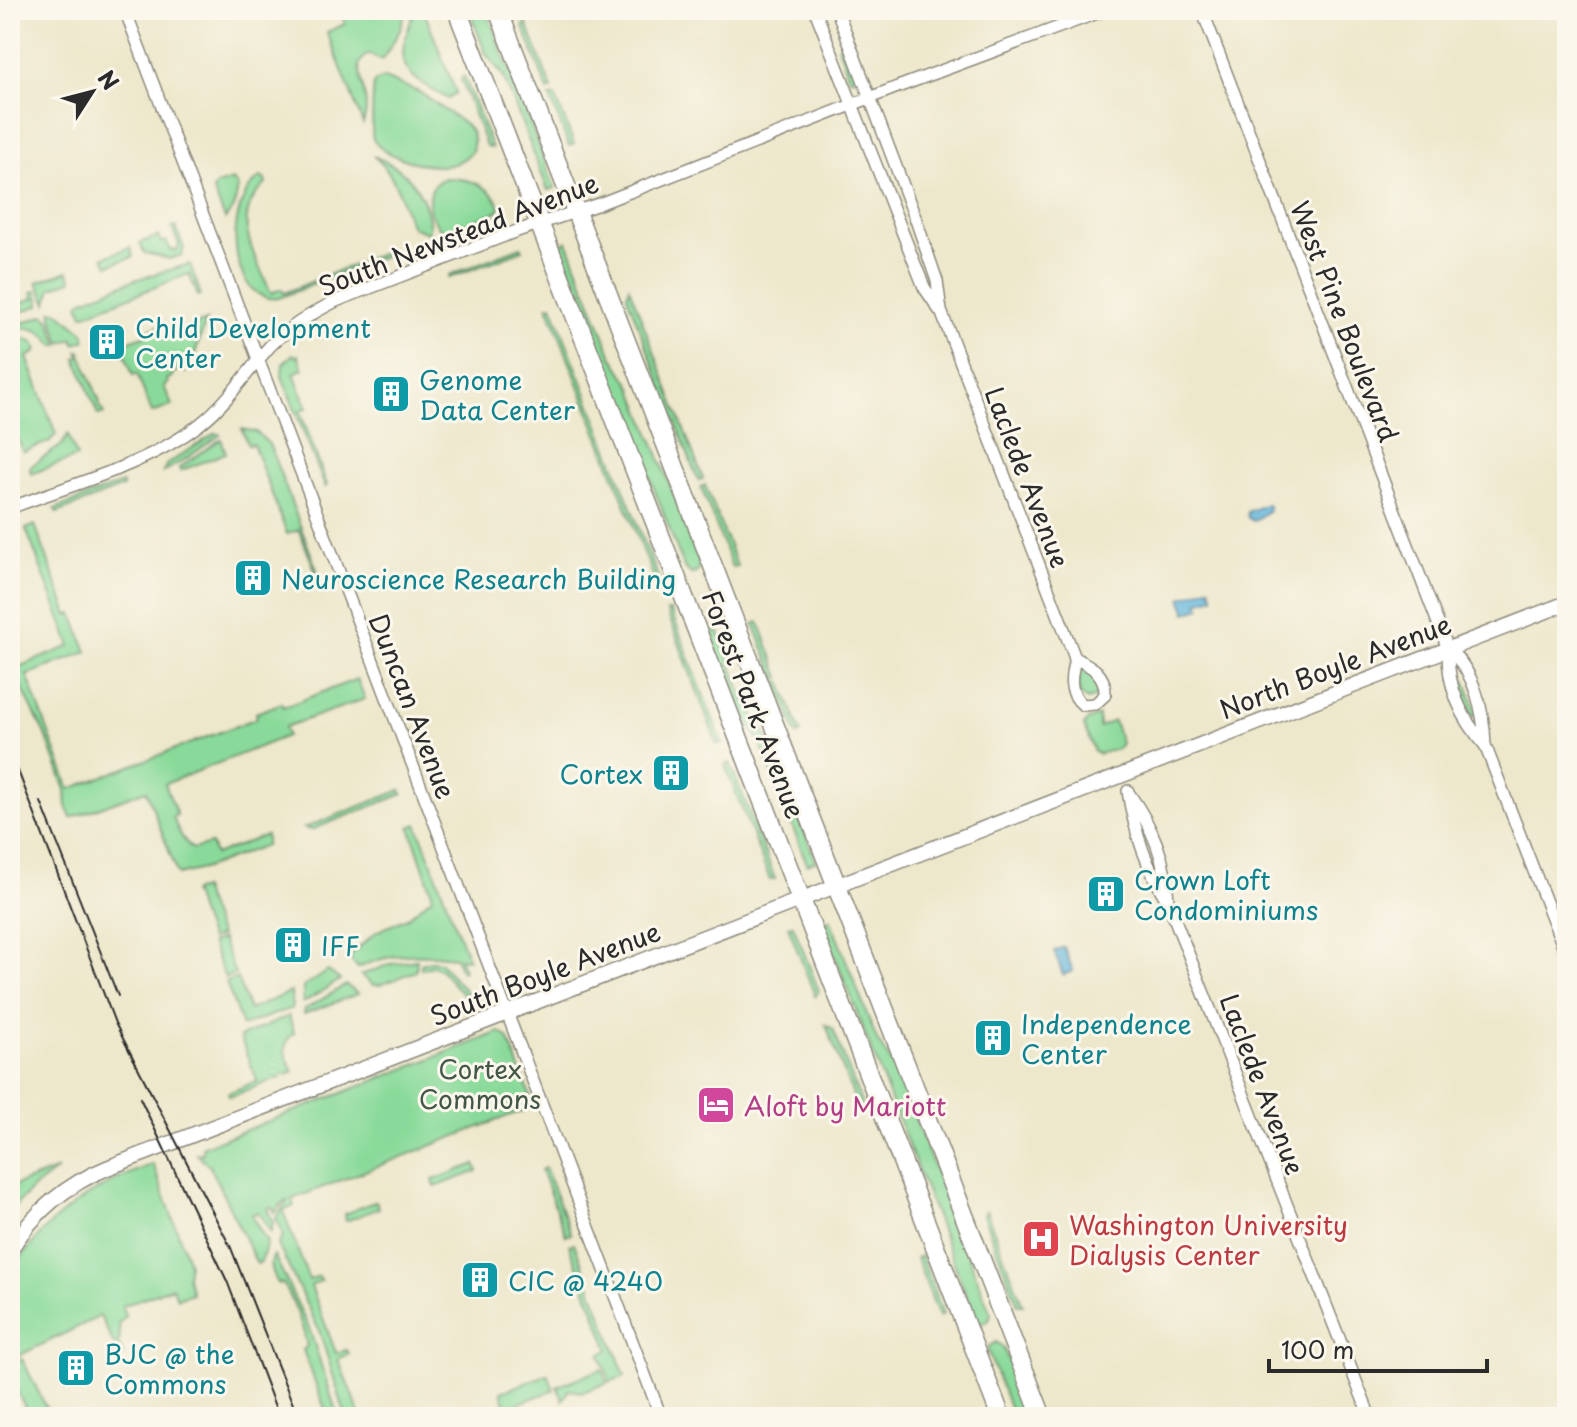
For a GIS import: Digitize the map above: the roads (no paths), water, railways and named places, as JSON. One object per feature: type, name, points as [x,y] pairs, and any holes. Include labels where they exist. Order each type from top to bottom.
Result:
[{"type":"main road","name":"Forest Park Avenue","points":[[457,10],[1001,1417]]},
{"type":"main road","name":"Forest Park Avenue","points":[[498,10],[1042,1417]]},
{"type":"street","name":"Duncan Avenue","points":[[125,10],[661,1417]]},
{"type":"street","name":"Laclede Avenue","points":[[815,10],[924,287],[941,311]]},
{"type":"street","name":"Laclede Avenue","points":[[837,10],[923,240],[937,281],[941,311],[1075,658]]},
{"type":"street","name":"South Newstead Avenue","points":[[10,508],[145,457],[178,440],[210,416],[283,334],[323,308],[539,223],[576,212],[852,104],[1105,10]]},
{"type":"street","name":"West Pine Boulevard","points":[[1202,10],[1448,649],[1466,671],[1483,712],[1485,745],[1567,956]]},
{"type":"street","name":"North Boyle Avenue","points":[[1121,775],[1567,603]]},
{"type":"street","name":"West Pine Boulevard","points":[[1448,649],[1449,678],[1459,705],[1471,728],[1485,745]]},
{"type":"street","name":"Laclede Avenue","points":[[1121,775],[1150,825],[1164,860],[1168,902],[1370,1417]]},
{"type":"street","name":"South Boyle Avenue","points":[[10,1250],[32,1218],[69,1187],[95,1173],[1121,775]]},
{"type":"street","points":[[10,1231],[32,1218]]},
{"type":"water","points":[[1267,504],[1269,510],[1254,521],[1248,518],[1247,512]]},
{"type":"water","points":[[1210,587],[1214,597],[1199,602],[1201,608],[1187,613],[1181,598]]},
{"type":"water","points":[[1064,947],[1073,971],[1063,975],[1054,951]]},
{"type":"tram line","points":[[10,750],[115,1023],[231,1248],[298,1417]]},
{"type":"tram line","points":[[41,802],[118,996]]},
{"type":"tram line","points":[[140,1098],[227,1281],[279,1417]]},
{"type":"place","name":"Child Development Center","points":[[107,342]]},
{"type":"place","name":"Genome Data Center","points":[[391,394]]},
{"type":"place","name":"Neuroscience Research Building","points":[[253,578]]},
{"type":"place","name":"Cortex","points":[[671,773]]},
{"type":"place","name":"Crown Loft Condominiums","points":[[1106,894]]},
{"type":"place","name":"IFF","points":[[293,945]]},
{"type":"place","name":"Independence Center","points":[[993,1038]]},
{"type":"place","name":"Aloft by Mariott","points":[[716,1105]]},
{"type":"place","name":"Washington University Dialysis Center","points":[[1041,1239]]},
{"type":"place","name":"CIC @ 4240","points":[[480,1280]]},
{"type":"place","name":"BJC @ the Commons","points":[[76,1368]]},
{"type":"park label","name":"Cortex Commons","points":[[480,1083]]}]
